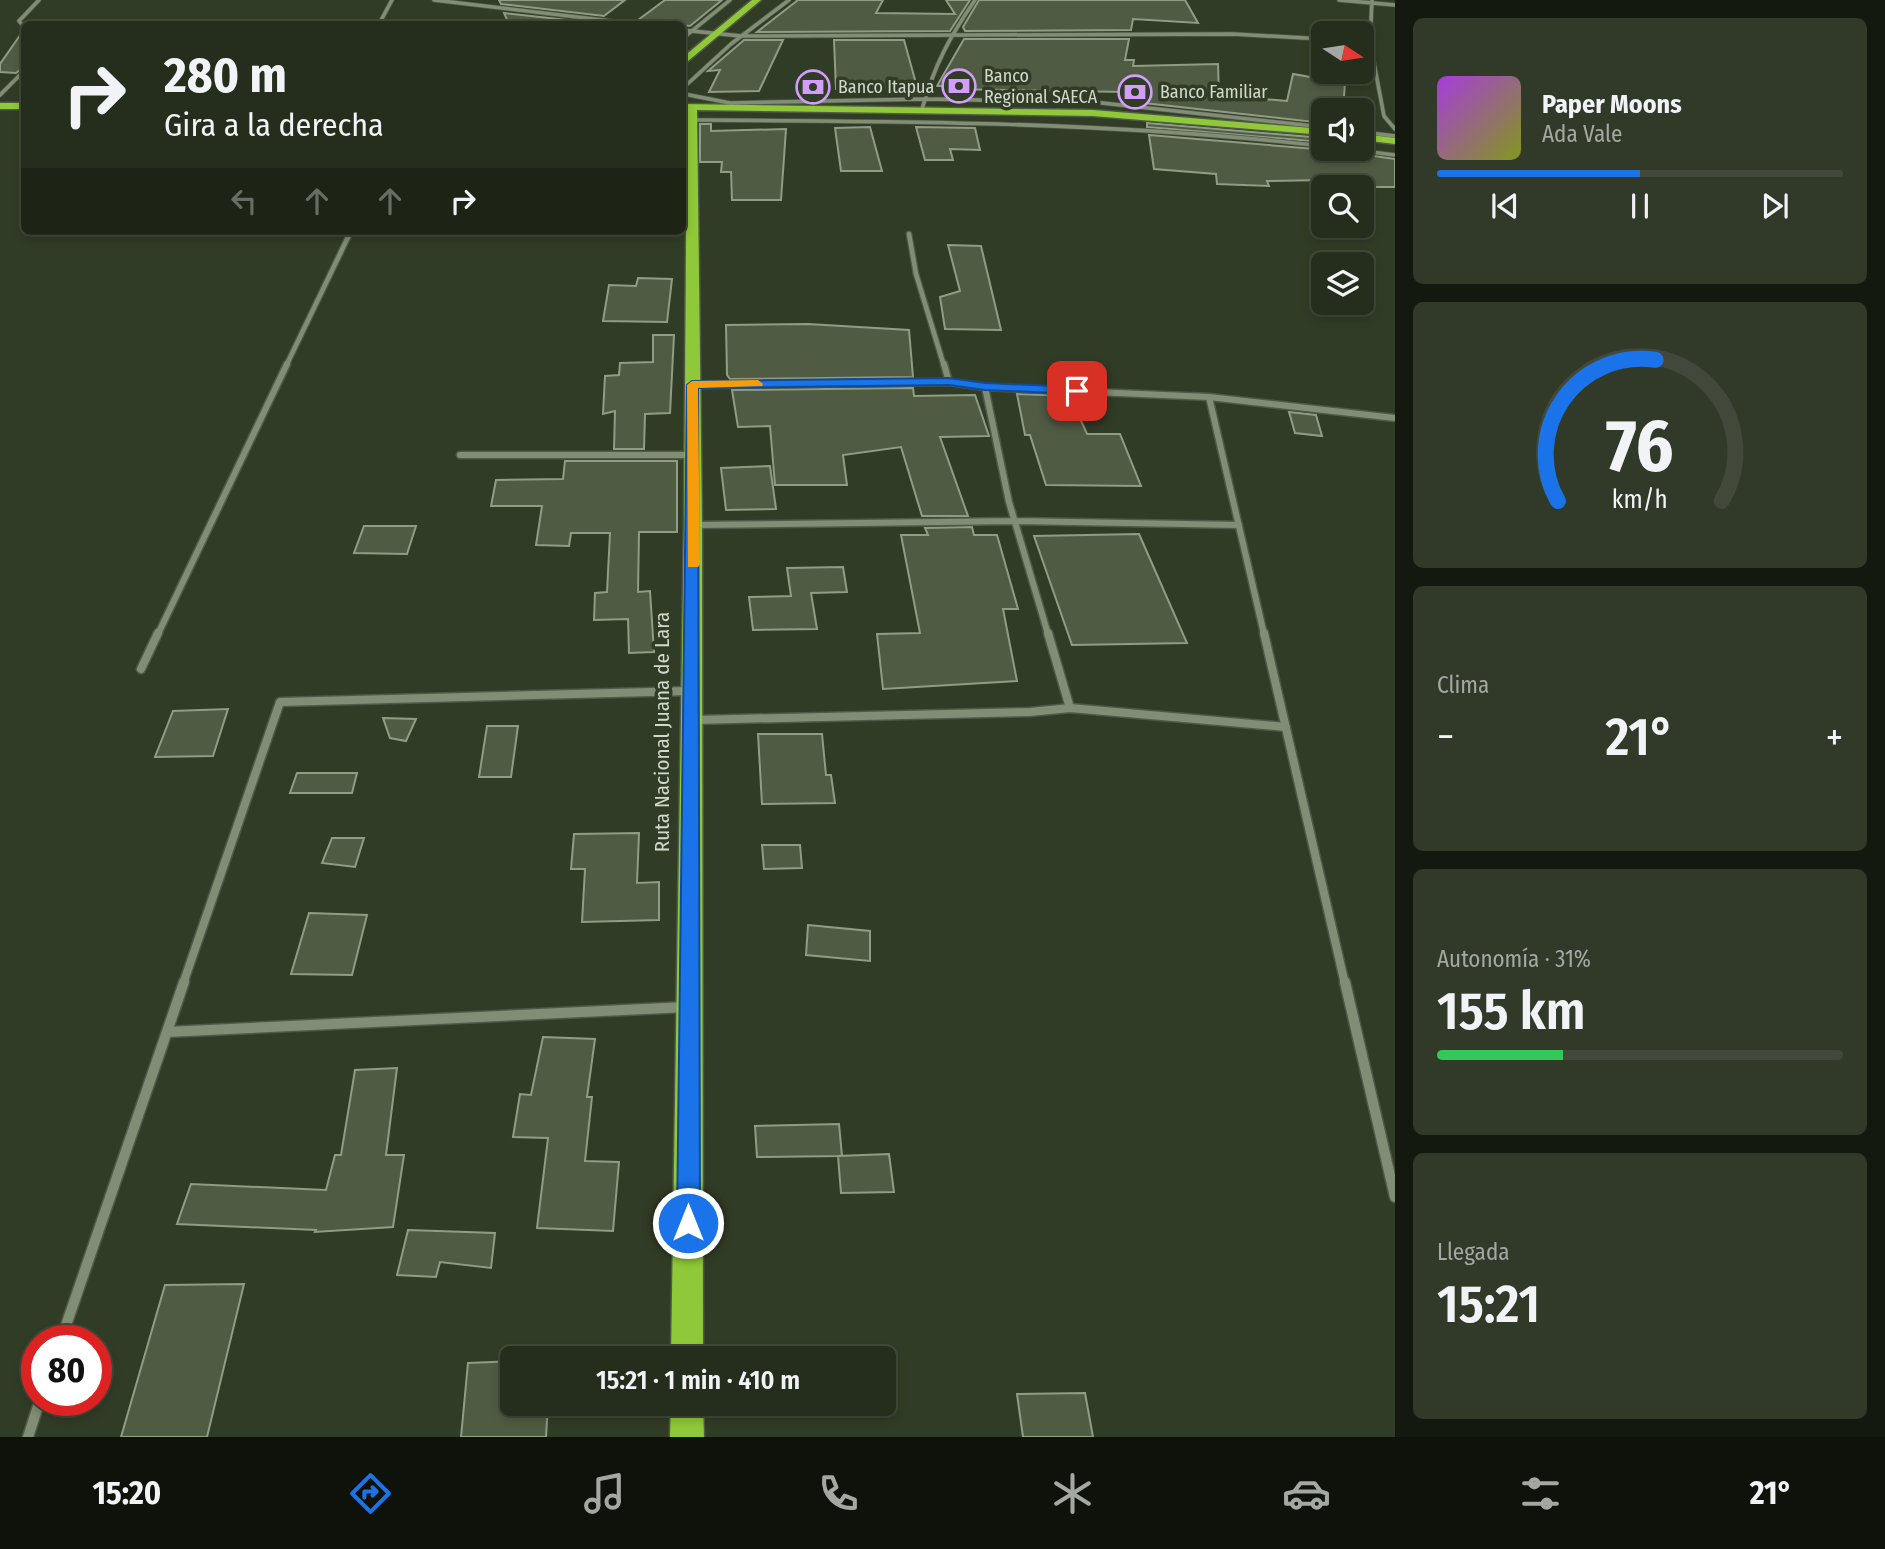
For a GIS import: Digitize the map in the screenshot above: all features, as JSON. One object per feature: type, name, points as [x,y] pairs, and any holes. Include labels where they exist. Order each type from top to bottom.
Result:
[{"type":"highway","points":[[686,65],[757,0]]},
{"type":"highway","points":[[686,60],[706,44]]},
{"type":"highway","points":[[686,102],[728,107],[923,104],[1311,129]]},
{"type":"highway","name":"Ruta Nacional Juana de Lara","points":[[686,102],[694,525],[687,1346]]},
{"type":"highway","points":[[0,106],[21,106]]},
{"type":"highway","points":[[1374,136],[1395,139]]},
{"type":"highway","points":[[687,1416],[687,1437]]},
{"type":"street","points":[[21,23],[19,21],[39,0]]},
{"type":"street","points":[[381,21],[392,0]]},
{"type":"street","points":[[434,0],[611,21]]},
{"type":"street","points":[[686,36],[730,0]]},
{"type":"street","points":[[686,102],[741,36],[789,0]]},
{"type":"street","points":[[686,95],[730,103],[923,104],[933,70],[950,37],[975,0]]},
{"type":"street","points":[[1339,0],[1395,5]]},
{"type":"street","points":[[1372,21],[1373,2]]},
{"type":"street","points":[[686,31],[741,36],[1232,34],[1311,38]]},
{"type":"street","points":[[1374,63],[1384,116],[1395,129]]},
{"type":"street","points":[[0,95],[21,74]]},
{"type":"street","points":[[686,102],[1200,134],[1311,145]]},
{"type":"street","points":[[1374,152],[1395,155]]},
{"type":"street","points":[[909,234],[916,274],[949,382]]},
{"type":"street","points":[[141,669],[349,235]]},
{"type":"street","points":[[692,385],[949,382],[985,387],[1209,397],[1395,418]]},
{"type":"street","points":[[985,387],[1009,502],[1070,708]]},
{"type":"street","points":[[1209,397],[1395,1197]]},
{"type":"street","points":[[460,455],[693,455]]},
{"type":"street","points":[[694,525],[1016,521],[1239,525]]},
{"type":"street","points":[[66,1325],[280,702],[692,691]]},
{"type":"street","points":[[692,720],[1030,712],[1070,708],[1286,727]]},
{"type":"street","points":[[167,1032],[690,1007]]},
{"type":"street","points":[[28,1437],[35,1416]]},
{"type":"building","points":[[499,0],[625,0],[604,16],[501,4]]},
{"type":"building","points":[[665,0],[722,0],[690,26],[686,26],[686,21],[638,20]]},
{"type":"building","points":[[798,0],[883,0],[876,13],[955,14],[946,0],[970,0],[950,31],[757,32]]},
{"type":"building","points":[[979,0],[1185,0],[1198,23],[1133,19],[1131,30],[965,31],[963,27]]},
{"type":"building","points":[[504,13],[577,21],[508,21]]},
{"type":"building","points":[[21,34],[21,69],[16,73],[0,72],[0,64]]},
{"type":"building","points":[[964,39],[1129,39],[1125,60],[1134,60],[1133,66],[1218,64],[1219,95],[1287,101],[1293,74],[1311,77],[1311,84],[1345,84],[1344,98],[1311,98],[1311,122],[1144,103],[1143,96],[1127,92],[946,89],[947,86],[937,86]]},
{"type":"building","points":[[744,40],[783,40],[759,91],[709,92],[720,70],[708,71]]},
{"type":"building","points":[[834,40],[904,40],[917,87],[836,89]]},
{"type":"building","points":[[1147,123],[1311,137],[1311,141],[1147,127]]},
{"type":"building","points":[[700,124],[711,124],[711,131],[786,129],[781,200],[732,200],[731,172],[721,172],[722,162],[700,162]]},
{"type":"building","points":[[870,127],[882,171],[841,171],[835,128]]},
{"type":"building","points":[[916,127],[975,128],[980,150],[950,149],[953,160],[925,160]]},
{"type":"building","points":[[1149,135],[1311,149],[1311,161],[1374,161],[1374,156],[1395,159],[1395,187],[1374,187],[1374,175],[1311,175],[1311,180],[1267,181],[1269,186],[1217,184],[1216,174],[1154,169]]},
{"type":"building","points":[[948,245],[981,246],[1001,330],[945,329],[940,297],[960,291]]},
{"type":"building","points":[[638,278],[672,279],[667,322],[603,321],[609,285],[636,286]]},
{"type":"building","points":[[808,324],[909,330],[913,377],[730,379],[727,375],[726,325]]},
{"type":"building","points":[[653,335],[674,335],[670,413],[645,414],[644,449],[614,449],[615,411],[603,414],[605,376],[619,375],[620,363],[653,362]]},
{"type":"building","points":[[913,388],[914,396],[975,395],[989,436],[940,437],[968,516],[922,516],[901,447],[843,455],[847,485],[775,485],[770,426],[738,427],[732,390]]},
{"type":"building","points":[[1017,394],[1070,396],[1087,434],[1120,434],[1141,486],[1046,485],[1030,435],[1025,435]]},
{"type":"building","points":[[1289,412],[1316,415],[1322,436],[1295,433]]},
{"type":"building","points":[[565,461],[677,461],[677,532],[639,532],[638,592],[650,591],[654,652],[629,653],[628,619],[594,620],[595,593],[607,592],[610,533],[571,533],[569,546],[536,545],[542,506],[491,506],[496,480],[563,479]]},
{"type":"building","points":[[770,466],[776,509],[726,510],[721,468]]},
{"type":"building","points":[[364,526],[416,526],[407,554],[354,553]]},
{"type":"building","points":[[972,527],[974,535],[997,535],[1018,609],[1003,609],[1017,681],[883,689],[877,634],[920,633],[901,535],[928,535],[925,528]]},
{"type":"building","points":[[1139,534],[1187,643],[1072,645],[1034,536]]},
{"type":"building","points":[[843,567],[847,592],[811,593],[817,629],[753,630],[749,597],[791,596],[787,568]]},
{"type":"building","points":[[228,709],[213,756],[155,757],[173,711]]},
{"type":"building","points":[[383,718],[416,719],[406,741],[390,738]]},
{"type":"building","points":[[487,726],[518,726],[511,777],[479,777]]},
{"type":"building","points":[[758,734],[822,734],[826,775],[831,775],[835,803],[762,804]]},
{"type":"building","points":[[297,773],[357,773],[352,793],[290,793]]},
{"type":"building","points":[[639,833],[637,883],[659,882],[659,920],[582,922],[585,869],[571,869],[574,834]]},
{"type":"building","points":[[332,838],[364,838],[355,867],[322,863]]},
{"type":"building","points":[[762,845],[800,845],[802,868],[764,869]]},
{"type":"building","points":[[309,913],[367,915],[352,975],[291,974]]},
{"type":"building","points":[[808,925],[870,931],[870,961],[806,955]]},
{"type":"building","points":[[543,1037],[595,1039],[587,1097],[592,1097],[585,1161],[619,1162],[613,1231],[537,1228],[548,1138],[513,1137],[520,1094],[531,1095]]},
{"type":"building","points":[[397,1068],[386,1155],[404,1155],[393,1227],[315,1232],[316,1230],[177,1224],[191,1184],[326,1190],[335,1155],[341,1155],[355,1070]]},
{"type":"building","points":[[839,1124],[842,1156],[757,1157],[755,1126]]},
{"type":"building","points":[[889,1154],[894,1192],[841,1193],[838,1156]]},
{"type":"building","points":[[408,1230],[495,1233],[491,1268],[440,1262],[436,1277],[397,1275]]},
{"type":"building","points":[[244,1284],[207,1437],[121,1437],[165,1285]]},
{"type":"building","points":[[500,1362],[500,1416],[547,1416],[546,1437],[461,1437],[468,1363]]},
{"type":"building","points":[[1085,1393],[1093,1437],[1023,1437],[1017,1394]]},
{"type":"slow traffic","points":[[693,564],[692,385],[758,384]]},
{"type":"place","name":"Banco Regional SAECA","points":[[959,86]]},
{"type":"place","name":"Banco Itapua","points":[[813,87]]},
{"type":"place","name":"Banco Familiar","points":[[1135,92]]},
{"type":"route","points":[[688,1223],[694,525],[692,385],[949,382],[985,387],[1077,391]]}]
